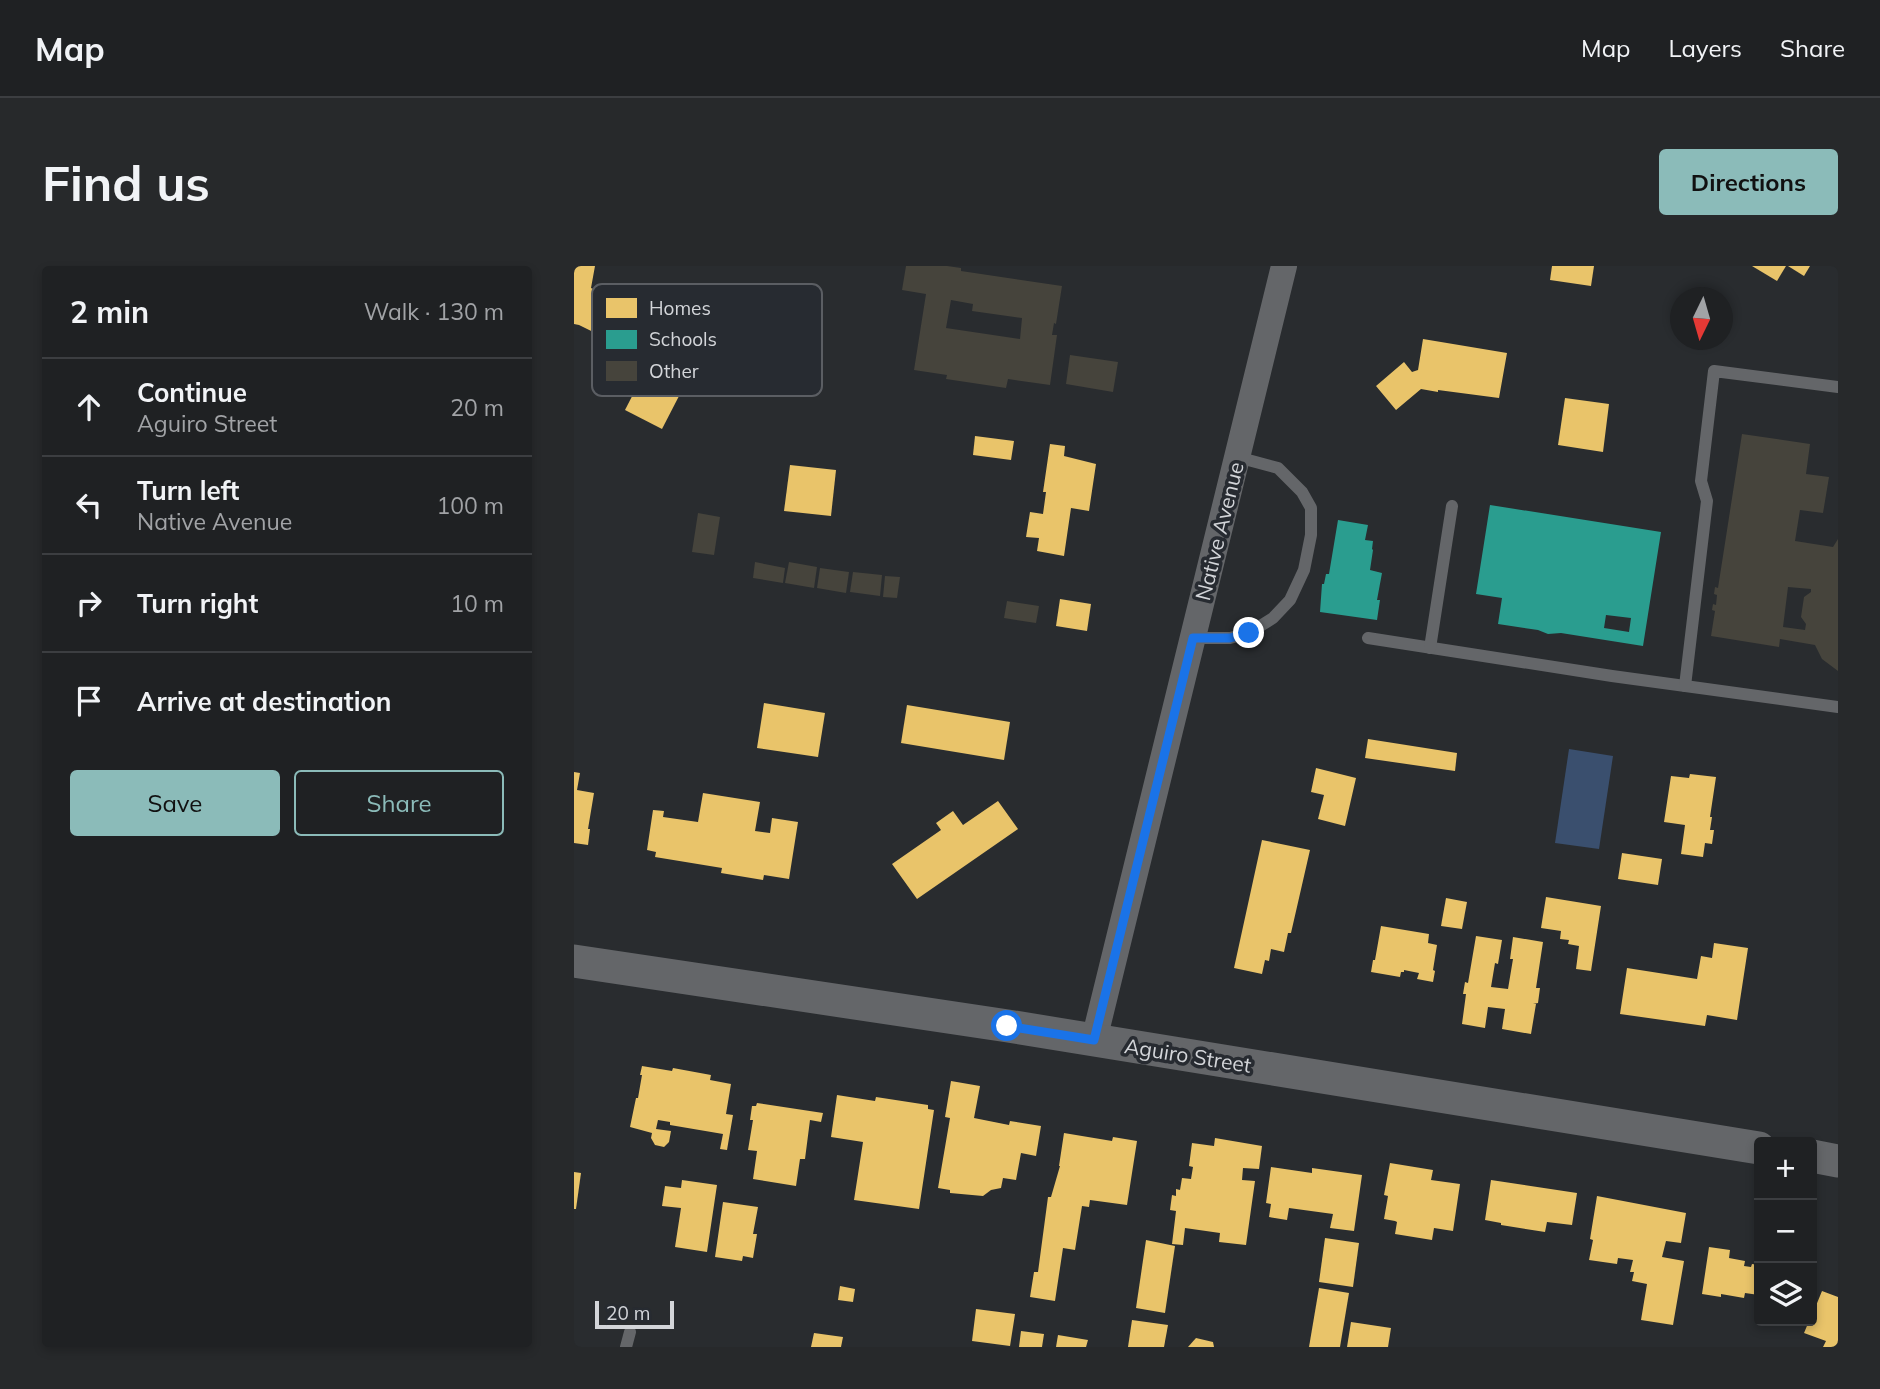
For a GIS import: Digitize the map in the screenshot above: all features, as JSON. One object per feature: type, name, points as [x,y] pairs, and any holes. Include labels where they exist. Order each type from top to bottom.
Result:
[{"type":"street","name":"Native Avenue","points":[[1094,1040],[1283,266]]},
{"type":"street","name":"Aguiro Street","points":[[574,961],[1094,1040],[1754,1147]]},
{"type":"street","points":[[1817,1157],[1838,1161]]},
{"type":"lane","points":[[1685,686],[1707,501],[1702,481],[1714,371],[1838,387]]},
{"type":"lane","points":[[1193,638],[1230,638],[1249,633],[1273,618],[1290,600],[1304,569],[1311,535],[1311,508],[1303,492],[1278,468],[1237,457]]},
{"type":"lane","points":[[1430,648],[1452,506]]},
{"type":"lane","points":[[1368,638],[1838,707]]},
{"type":"lane","points":[[626,1347],[630,1332]]},
{"type":"shaded area","points":[[1569,749],[1613,756],[1599,849],[1555,843]]},
{"type":"building: Homes","points":[[574,266],[595,266],[591,288],[592,331],[574,324]]},
{"type":"building: Homes","points":[[1552,266],[1594,266],[1591,286],[1550,280]]},
{"type":"building: Homes","points":[[1752,266],[1786,266],[1777,281]]},
{"type":"building: Homes","points":[[1788,266],[1810,266],[1804,276]]},
{"type":"building: Homes","points":[[1423,339],[1507,353],[1499,398],[1421,389],[1396,410],[1376,386],[1404,362],[1412,372],[1418,370]]},
{"type":"building: Homes","points":[[632,396],[679,396],[662,429],[625,410]]},
{"type":"building: Homes","points":[[1565,398],[1609,404],[1603,452],[1558,445]]},
{"type":"building: Homes","points":[[975,436],[1014,441],[1011,460],[973,455]]},
{"type":"building: Homes","points":[[1050,444],[1065,446],[1064,456],[1096,464],[1089,511],[1071,508],[1064,556],[1037,551],[1039,538],[1026,537],[1030,512],[1043,514],[1046,492],[1043,492]]},
{"type":"building: Homes","points":[[790,465],[836,470],[831,516],[784,511]]},
{"type":"building: Homes","points":[[1060,599],[1091,604],[1087,631],[1056,626]]},
{"type":"building: Homes","points":[[764,703],[825,713],[818,757],[757,748]]},
{"type":"building: Homes","points":[[907,705],[1010,722],[1004,760],[901,743]]},
{"type":"building: Homes","points":[[1368,739],[1457,753],[1455,771],[1365,758]]},
{"type":"building: Homes","points":[[1316,768],[1356,778],[1345,826],[1318,819],[1324,795],[1311,792]]},
{"type":"building: Homes","points":[[574,772],[580,773],[577,790],[594,793],[588,845],[574,843]]},
{"type":"building: Homes","points":[[1690,774],[1716,777],[1710,817],[1710,830],[1714,830],[1712,844],[1705,843],[1703,857],[1681,854],[1685,825],[1664,822],[1671,776],[1689,778]]},
{"type":"building: Homes","points":[[703,793],[760,802],[755,831],[770,833],[772,818],[798,822],[789,879],[764,875],[763,880],[721,873],[722,868],[655,857],[656,852],[647,850],[653,810],[664,811],[663,817],[698,822]]},
{"type":"building: Homes","points":[[998,801],[1018,829],[917,899],[892,864],[941,830],[936,823],[953,811],[963,825]]},
{"type":"building: Homes","points":[[1262,840],[1310,850],[1284,952],[1271,949],[1269,961],[1265,960],[1262,974],[1234,968]]},
{"type":"building: Homes","points":[[1622,853],[1662,859],[1658,885],[1618,879]]},
{"type":"building: Homes","points":[[1546,897],[1601,906],[1591,971],[1576,969],[1579,946],[1568,944],[1569,940],[1560,939],[1561,931],[1541,928]]},
{"type":"building: Homes","points":[[1446,898],[1467,902],[1462,929],[1441,926]]},
{"type":"building: Homes","points":[[1381,926],[1429,934],[1428,943],[1437,945],[1433,982],[1417,979],[1419,973],[1404,970],[1400,977],[1371,972]]},
{"type":"building: Homes","points":[[1476,936],[1502,940],[1491,987],[1508,989],[1513,959],[1510,959],[1513,937],[1543,942],[1536,988],[1540,988],[1538,1003],[1533,1004],[1536,1004],[1531,1034],[1502,1029],[1505,1009],[1488,1007],[1485,1028],[1462,1024],[1466,994],[1463,994],[1465,982],[1468,983]]},
{"type":"building: Homes","points":[[1714,943],[1748,948],[1737,1020],[1707,1015],[1705,1026],[1620,1014],[1627,968],[1697,979],[1701,956],[1712,958]]},
{"type":"building: Homes","points":[[642,1066],[711,1075],[710,1080],[731,1084],[726,1114],[733,1115],[727,1150],[720,1149],[723,1134],[670,1125],[670,1122],[658,1120],[656,1129],[671,1131],[669,1142],[664,1147],[655,1145],[651,1138],[652,1133],[630,1127],[638,1098]]},
{"type":"building: Homes","points":[[951,1081],[980,1086],[974,1118],[1009,1125],[1010,1121],[1041,1126],[1036,1156],[1021,1153],[1016,1180],[1003,1178],[1001,1188],[991,1190],[983,1196],[950,1193],[950,1190],[938,1188],[950,1118],[945,1117]]},
{"type":"building: Homes","points":[[837,1095],[875,1101],[876,1097],[928,1105],[928,1109],[934,1110],[919,1209],[854,1200],[863,1142],[831,1137]]},
{"type":"building: Homes","points":[[757,1103],[823,1113],[821,1122],[810,1120],[805,1159],[800,1159],[796,1186],[753,1179],[757,1151],[748,1150],[753,1120],[750,1120],[752,1106]]},
{"type":"building: Homes","points":[[1064,1133],[1112,1141],[1113,1137],[1137,1141],[1127,1205],[1090,1200],[1089,1207],[1082,1206],[1075,1250],[1063,1248],[1055,1301],[1030,1297],[1034,1272],[1038,1272],[1048,1197],[1051,1197],[1060,1166]]},
{"type":"building: Homes","points":[[1215,1138],[1262,1146],[1259,1169],[1243,1168],[1242,1180],[1255,1181],[1246,1245],[1219,1242],[1220,1233],[1185,1228],[1183,1245],[1172,1244],[1176,1211],[1170,1210],[1172,1195],[1176,1196],[1176,1189],[1180,1190],[1182,1178],[1191,1179],[1193,1167],[1189,1166],[1192,1143],[1214,1146]]},
{"type":"building: Homes","points":[[1390,1163],[1433,1170],[1431,1180],[1460,1184],[1453,1231],[1434,1228],[1432,1240],[1395,1234],[1397,1222],[1384,1219],[1388,1196],[1384,1195]]},
{"type":"building: Homes","points":[[1271,1167],[1312,1173],[1312,1168],[1362,1175],[1354,1231],[1330,1228],[1333,1214],[1289,1208],[1287,1220],[1269,1217],[1271,1204],[1266,1203]]},
{"type":"building: Homes","points":[[574,1172],[581,1173],[576,1209],[574,1209]]},
{"type":"building: Homes","points":[[682,1180],[717,1185],[707,1252],[675,1247],[681,1208],[662,1206],[665,1186],[681,1188]]},
{"type":"building: Homes","points":[[1491,1180],[1577,1193],[1572,1225],[1547,1222],[1545,1232],[1485,1220]]},
{"type":"building: Homes","points":[[1597,1196],[1686,1213],[1681,1243],[1666,1241],[1662,1257],[1684,1261],[1673,1325],[1641,1320],[1647,1284],[1632,1281],[1634,1272],[1630,1272],[1633,1260],[1618,1258],[1617,1264],[1589,1260]]},
{"type":"building: Homes","points":[[723,1202],[758,1207],[753,1234],[757,1234],[753,1258],[743,1256],[742,1261],[715,1257]]},
{"type":"building: Homes","points":[[1325,1238],[1359,1243],[1353,1287],[1319,1282]]},
{"type":"building: Homes","points":[[1146,1240],[1175,1246],[1165,1313],[1136,1308]]},
{"type":"building: Homes","points":[[1709,1247],[1730,1250],[1729,1258],[1745,1261],[1744,1266],[1751,1267],[1754,1264],[1754,1294],[1745,1293],[1744,1298],[1702,1294]]},
{"type":"building: Homes","points":[[840,1286],[855,1289],[853,1302],[838,1300]]},
{"type":"building: Homes","points":[[1319,1288],[1349,1293],[1340,1347],[1309,1347]]},
{"type":"building: Homes","points":[[1822,1291],[1838,1297],[1838,1347],[1823,1347],[1826,1341],[1804,1333],[1807,1326],[1817,1326],[1817,1303]]},
{"type":"building: Homes","points":[[976,1309],[1015,1314],[1010,1346],[972,1341]]},
{"type":"building: Homes","points":[[1132,1320],[1168,1325],[1164,1347],[1128,1347]]},
{"type":"building: Homes","points":[[1351,1322],[1391,1328],[1388,1347],[1347,1347]]},
{"type":"building: Homes","points":[[1021,1331],[1044,1334],[1042,1347],[1019,1347]]},
{"type":"building: Homes","points":[[814,1333],[843,1337],[841,1347],[811,1347]]},
{"type":"building: Homes","points":[[1058,1335],[1088,1340],[1086,1347],[1056,1347]]},
{"type":"building: Homes","points":[[1196,1338],[1213,1342],[1214,1347],[1188,1347]]},
{"type":"building: Schools","points":[[1490,505],[1661,532],[1643,646],[1561,633],[1548,634],[1498,624],[1502,598],[1476,594]],"holes":[[[1606,615],[1631,618],[1629,632],[1604,628]]]},
{"type":"building: Schools","points":[[1338,520],[1368,525],[1365,540],[1373,541],[1370,570],[1382,573],[1377,600],[1380,600],[1377,620],[1320,612],[1322,584],[1326,574],[1329,574]]},
{"type":"building: Other","points":[[906,266],[947,266],[961,268],[961,271],[1062,286],[1052,335],[1057,335],[1050,385],[1008,379],[1006,388],[946,379],[947,375],[914,370],[926,294],[902,290]],"holes":[[[951,300],[973,304],[972,311],[1022,318],[1020,339],[946,328]]]},
{"type":"building: Other","points":[[1070,355],[1118,362],[1113,392],[1066,384]]},
{"type":"building: Other","points":[[1742,434],[1810,444],[1806,474],[1829,477],[1823,513],[1800,510],[1795,541],[1833,547],[1838,539],[1838,671],[1822,659],[1815,645],[1780,639],[1779,647],[1711,636],[1715,611],[1712,610],[1713,604],[1716,605],[1717,595],[1714,594],[1715,587],[1718,588]],"holes":[[[1788,587],[1811,589],[1804,597],[1801,617],[1806,624],[1805,630],[1783,627]]]},
{"type":"building: Other","points":[[698,513],[720,517],[714,555],[692,552]]},
{"type":"building: Other","points":[[755,562],[785,568],[783,583],[753,578]]},
{"type":"building: Other","points":[[789,562],[817,567],[814,588],[785,583]]},
{"type":"building: Other","points":[[820,568],[849,572],[846,593],[817,588]]},
{"type":"building: Other","points":[[853,572],[882,575],[880,596],[850,592]]},
{"type":"building: Other","points":[[885,576],[900,577],[897,598],[883,597]]},
{"type":"building: Other","points":[[1007,601],[1039,606],[1036,623],[1004,618]]},
{"type":"route","points":[[1007,1026],[1094,1040],[1193,638],[1230,638],[1249,633]]}]
